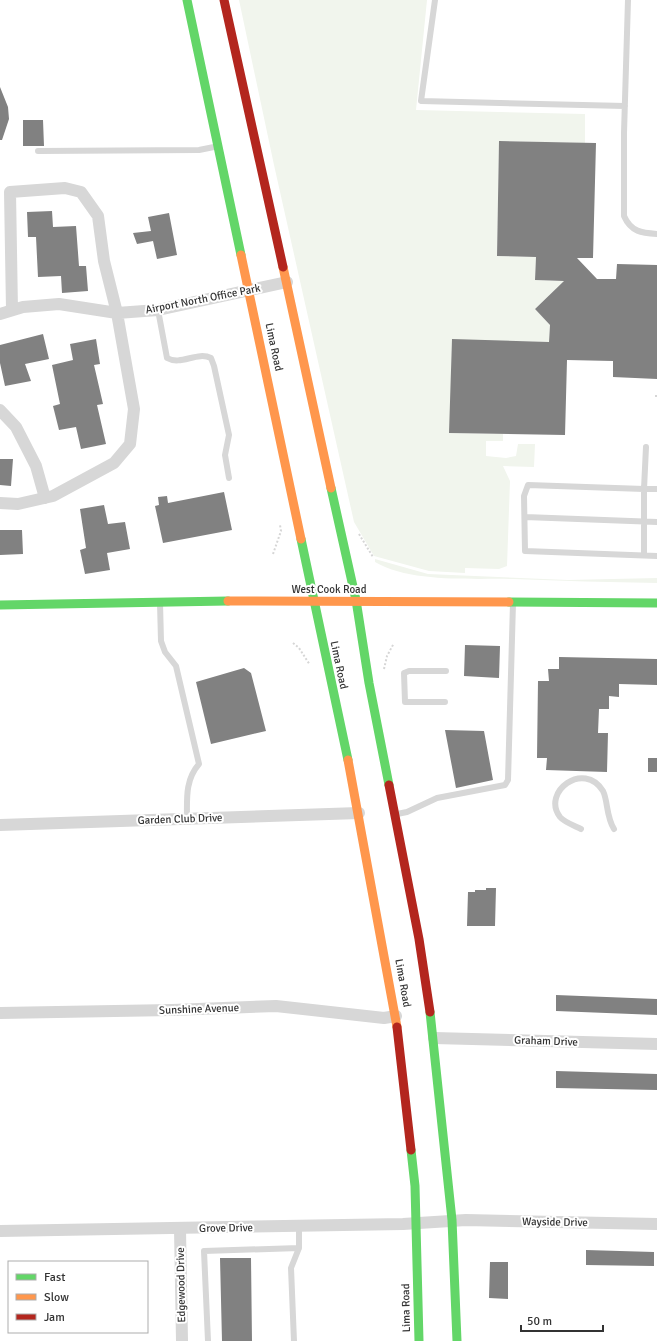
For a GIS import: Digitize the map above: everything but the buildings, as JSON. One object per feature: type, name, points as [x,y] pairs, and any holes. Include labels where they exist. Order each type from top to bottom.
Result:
[{"type":"main road","name":"Lima Road","points":[[187,0],[359,813],[396,1016],[416,1186],[419,1341]]},
{"type":"main road","name":"Lima Road","points":[[224,0],[356,600],[368,683],[419,939],[434,1038],[452,1220],[457,1341]]},
{"type":"main road","name":"West Cook Road","points":[[0,605],[356,600],[657,602]]},
{"type":"street","points":[[0,503],[18,504],[44,498],[65,490],[114,463],[130,444],[134,409],[117,313],[104,261],[98,216],[81,192],[65,188],[10,192],[12,310]]},
{"type":"street","name":"Airport North Office Park","points":[[0,314],[23,307],[59,304],[117,313],[158,310],[287,282]]},
{"type":"street","points":[[0,410],[16,427],[36,466],[44,498]]},
{"type":"street","name":"Garden Club Drive","points":[[0,824],[359,813]]},
{"type":"street","name":"Sunshine Avenue","points":[[0,1013],[172,1010],[276,1006],[384,1018],[396,1016]]},
{"type":"street","name":"Graham Drive","points":[[434,1038],[657,1044]]},
{"type":"street","name":"Grove Drive","points":[[0,1231],[416,1224],[452,1220]]},
{"type":"street","name":"Wayside Drive","points":[[452,1220],[657,1224]]},
{"type":"street","name":"Edgewood Drive","points":[[180,1229],[182,1341]]},
{"type":"lane","points":[[435,0],[421,101],[625,106]]},
{"type":"lane","points":[[628,0],[624,216],[627,223],[636,231],[657,234]]},
{"type":"lane","points":[[38,151],[199,150],[218,146]]},
{"type":"lane","points":[[158,310],[167,358],[171,361],[206,356],[211,358],[229,435],[225,455],[229,478]]},
{"type":"lane","points":[[644,555],[644,489],[646,447]]},
{"type":"lane","points":[[657,489],[528,485],[524,496],[525,551],[657,556]]},
{"type":"lane","points":[[524,517],[657,522]]},
{"type":"lane","points":[[394,815],[407,812],[437,798],[505,785],[508,780],[513,601]]},
{"type":"lane","points":[[160,602],[161,642],[165,652],[176,666],[199,764],[193,771],[187,792],[187,819]]},
{"type":"lane","points":[[445,702],[405,702],[404,673],[409,671],[446,671]]},
{"type":"lane","points":[[581,829],[560,817],[556,808],[556,798],[560,789],[569,781],[577,778],[588,779],[596,783],[603,792],[608,820],[614,829]]},
{"type":"lane","points":[[294,1341],[291,1268],[299,1248],[299,1226]]},
{"type":"lane","points":[[208,1341],[204,1251],[299,1248]]},
{"type":"shaded area","points":[[239,0],[427,0],[416,110],[585,114],[585,143],[499,141],[497,256],[536,257],[535,280],[564,281],[535,309],[550,325],[549,342],[452,340],[450,433],[503,434],[503,441],[486,441],[486,456],[506,458],[516,456],[518,444],[535,444],[534,467],[503,466],[510,481],[507,566],[499,569],[465,568],[465,573],[429,571],[374,556],[354,522],[274,165]]},
{"type":"shaded area","points":[[375,559],[428,574],[568,580],[657,578],[657,583],[442,578],[406,573],[390,569],[375,562]]},
{"type":"traffic: fast","points":[[187,0],[241,255]]},
{"type":"traffic: fast","points":[[331,488],[356,600],[369,683],[389,785]]},
{"type":"traffic: fast","points":[[301,539],[348,760]]},
{"type":"traffic: fast","points":[[0,605],[228,601]]},
{"type":"traffic: fast","points":[[509,602],[657,603]]},
{"type":"traffic: fast","points":[[430,1012],[452,1220],[457,1341]]},
{"type":"traffic: fast","points":[[411,1150],[415,1186],[419,1341]]},
{"type":"traffic: slow","points":[[241,255],[301,539]]},
{"type":"traffic: slow","points":[[283,267],[331,488]]},
{"type":"traffic: slow","points":[[228,601],[509,602]]},
{"type":"traffic: slow","points":[[348,760],[397,1027]]},
{"type":"traffic: jam","points":[[224,0],[283,267]]},
{"type":"traffic: jam","points":[[389,785],[419,939],[430,1012]]},
{"type":"traffic: jam","points":[[397,1027],[411,1150]]}]
